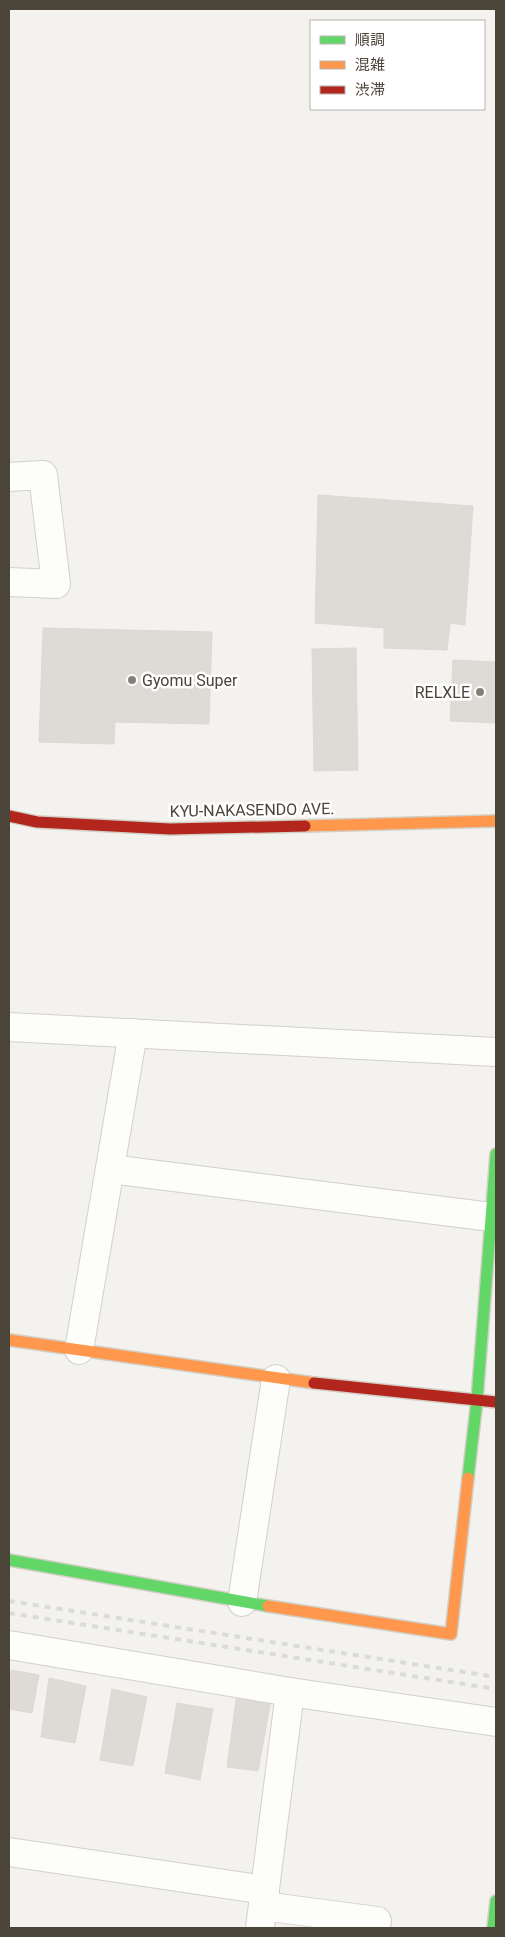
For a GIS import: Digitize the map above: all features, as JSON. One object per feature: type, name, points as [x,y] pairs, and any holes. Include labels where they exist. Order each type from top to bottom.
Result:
[{"type":"street","points":[[9,477],[43,475],[56,584],[9,582]]},
{"type":"street","name":"KYU-NAKASENDO AVE.","points":[[9,816],[38,822],[170,829],[496,821]]},
{"type":"street","points":[[9,1027],[496,1052]]},
{"type":"street","points":[[79,1350],[133,1033]]},
{"type":"street","points":[[9,1560],[242,1602],[451,1634],[477,1400],[496,1154]]},
{"type":"street","points":[[110,1169],[491,1217]]},
{"type":"street","points":[[9,1340],[276,1379],[496,1402]]},
{"type":"street","points":[[242,1602],[276,1379]]},
{"type":"street","points":[[9,1645],[290,1692],[496,1722]]},
{"type":"street","points":[[263,1908],[290,1692]]},
{"type":"street","points":[[9,1852],[263,1908],[377,1921]]},
{"type":"street","points":[[493,1928],[496,1901]]},
{"type":"building","points":[[318,495],[473,506],[465,625],[450,623],[447,650],[384,648],[384,628],[315,623]]},
{"type":"building","points":[[43,628],[212,632],[209,724],[115,722],[114,744],[39,742]]},
{"type":"building","points":[[356,648],[358,770],[314,771],[312,649]]},
{"type":"building","points":[[453,660],[496,662],[496,723],[450,721]]},
{"type":"building","points":[[11,1670],[39,1675],[32,1713],[9,1709]]},
{"type":"building","points":[[49,1678],[86,1686],[75,1743],[41,1737]]},
{"type":"building","points":[[112,1689],[147,1697],[133,1766],[100,1760]]},
{"type":"building","points":[[237,1693],[271,1700],[258,1771],[227,1767]]},
{"type":"building","points":[[177,1703],[213,1709],[200,1780],[165,1773]]},
{"type":"railway","points":[[9,1601],[496,1677]]},
{"type":"railway","points":[[9,1613],[496,1689]]},
{"type":"traffic: fast","points":[[468,1478],[477,1400],[496,1154]]},
{"type":"traffic: fast","points":[[9,1560],[268,1606]]},
{"type":"traffic: fast","points":[[493,1928],[496,1901]]},
{"type":"traffic: slow","points":[[305,826],[496,821]]},
{"type":"traffic: slow","points":[[9,1340],[314,1383]]},
{"type":"traffic: slow","points":[[268,1606],[451,1634],[468,1478]]},
{"type":"traffic: jam","points":[[9,816],[37,822],[170,829],[305,826]]},
{"type":"traffic: jam","points":[[314,1383],[496,1402]]},
{"type":"place","name":"Gyomu Super","points":[[132,680]]},
{"type":"place","name":"RELXLE","points":[[480,692]]}]
